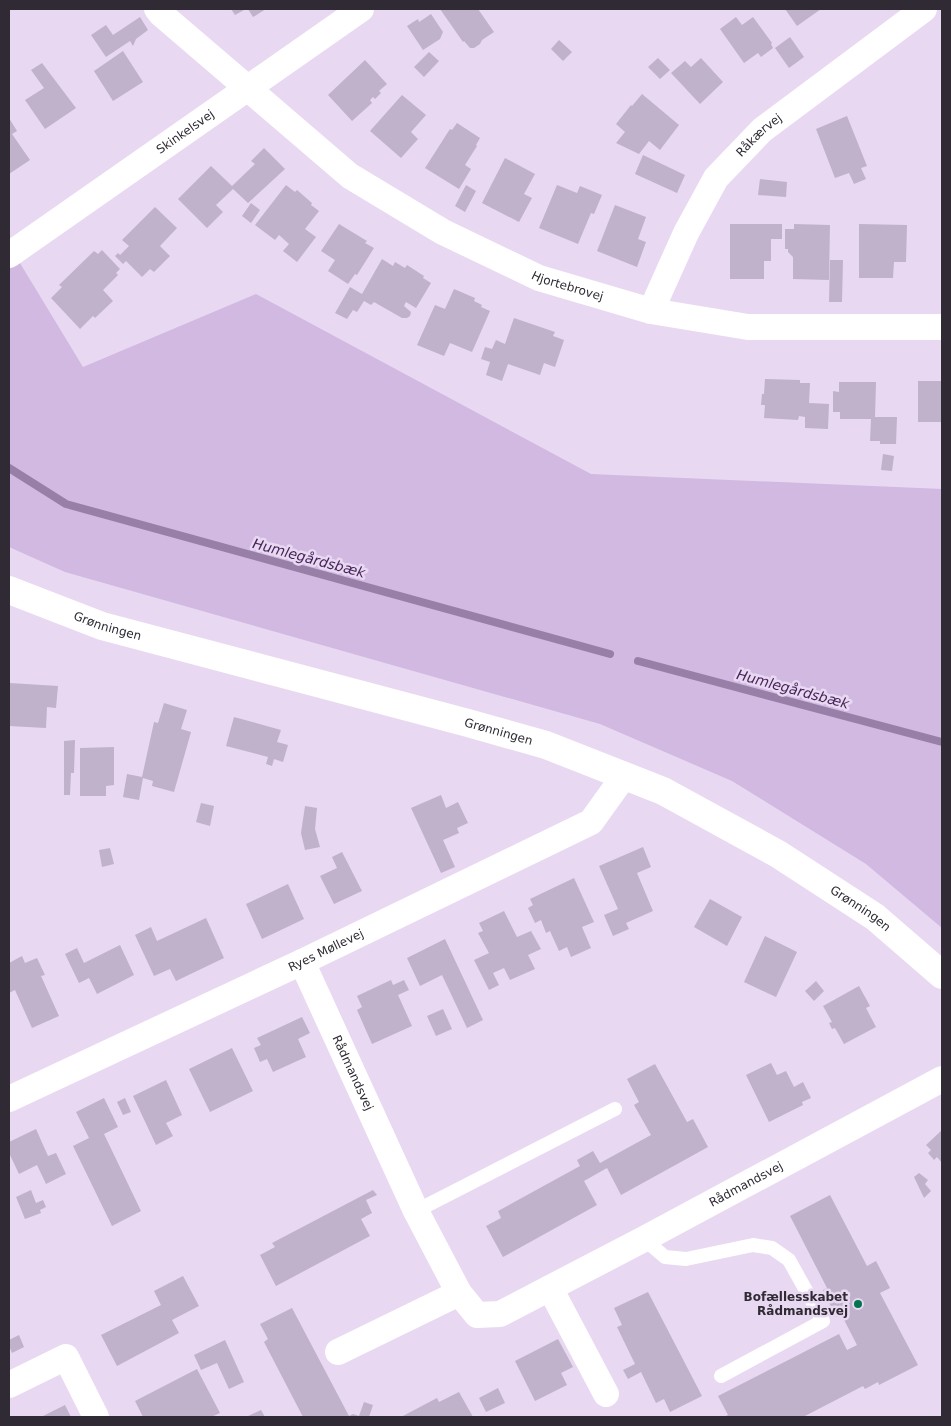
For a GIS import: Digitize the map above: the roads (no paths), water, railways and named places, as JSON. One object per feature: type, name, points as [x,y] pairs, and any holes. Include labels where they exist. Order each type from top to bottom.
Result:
[{"type":"street","name":"Hjortebrovej","points":[[157,9],[350,176],[443,232],[539,278],[651,311],[748,327],[942,328]]},
{"type":"street","name":"Skinkelsvej","points":[[9,255],[361,9]]},
{"type":"street","name":"Råkærvej","points":[[651,311],[686,233],[716,178],[762,130],[924,9]]},
{"type":"street","name":"Grønningen","points":[[9,590],[102,626],[546,745],[664,791],[778,854],[875,917],[942,975]]},
{"type":"street","name":"Ryes Møllevej","points":[[9,1100],[302,962],[591,822],[624,776]]},
{"type":"street","name":"Rådmandsvej","points":[[302,962],[416,1211],[458,1293],[477,1315],[500,1314],[942,1080]]},
{"type":"street","points":[[550,1288],[606,1394]]},
{"type":"street","points":[[338,1352],[458,1293]]},
{"type":"street","points":[[9,1386],[66,1357],[96,1417]]},
{"type":"lane","points":[[416,1211],[615,1108]]},
{"type":"lane","points":[[644,1239],[665,1258],[686,1259],[753,1245],[772,1248],[789,1260],[823,1321],[721,1376]]},
{"type":"waterway","name":"Humlegårdsbæk","points":[[9,468],[66,504],[610,654]]},
{"type":"waterway","name":"Humlegårdsbæk","points":[[638,661],[942,742]]},
{"type":"place","name":"Bofællesskabet Rådmandsvej","points":[[858,1304]]}]
